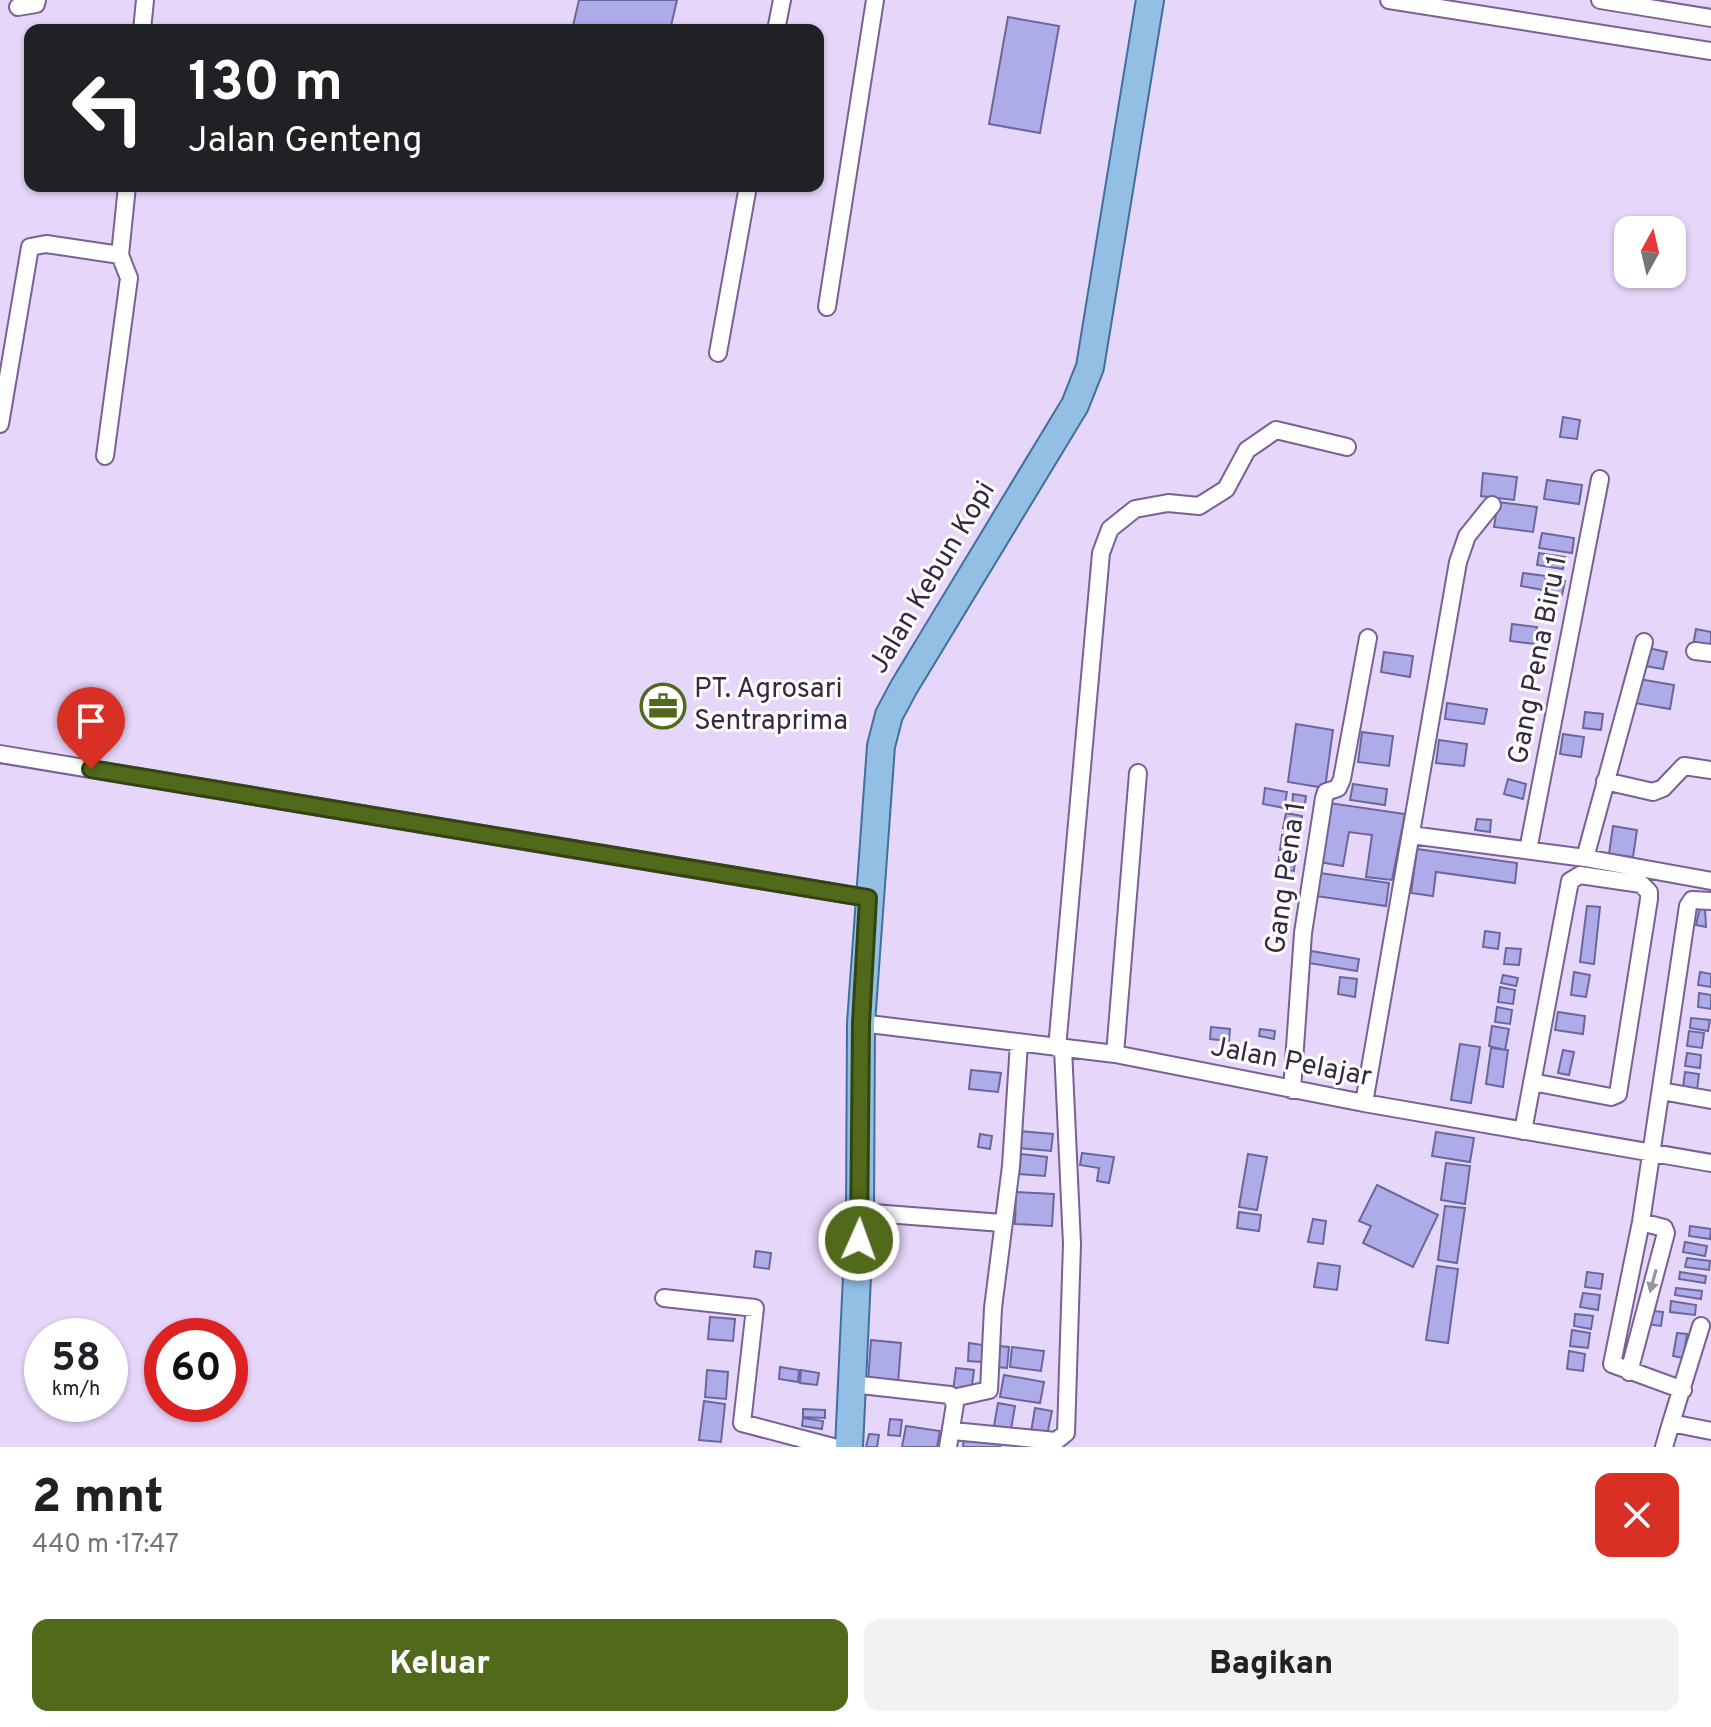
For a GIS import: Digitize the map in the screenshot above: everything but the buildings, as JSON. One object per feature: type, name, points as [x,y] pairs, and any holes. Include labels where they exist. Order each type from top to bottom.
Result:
[{"type":"main road","name":"Jalan Kebun Kopi","points":[[849,1447],[860,1212],[861,1023],[881,746],[889,715],[1075,405],[1090,367],[1150,0]]},
{"type":"street","points":[[18,7],[26,8],[37,0]]},
{"type":"street","points":[[143,24],[145,0]]},
{"type":"street","points":[[777,24],[782,0]]},
{"type":"street","points":[[827,307],[875,0]]},
{"type":"street","points":[[1389,0],[1711,51]]},
{"type":"street","points":[[1600,0],[1711,18]]},
{"type":"street","points":[[105,456],[129,278],[120,255],[126,192]]},
{"type":"street","points":[[718,353],[747,192]]},
{"type":"street","points":[[0,424],[30,247],[46,244],[120,255]]},
{"type":"street","points":[[953,1398],[950,1439],[1056,1441],[1066,1433],[1072,1244],[1060,1048],[1091,652],[1101,553],[1110,529],[1135,509],[1168,503],[1199,506],[1226,489],[1247,450],[1276,430],[1347,447]]},
{"type":"street","name":"Gang Pena Biru 1","points":[[1528,850],[1600,479]]},
{"type":"street","points":[[1364,1103],[1458,562],[1467,536],[1492,505]]},
{"type":"street","name":"Gang Pena 1","points":[[1292,1090],[1303,933],[1324,798],[1341,783],[1368,638]]},
{"type":"street","points":[[1585,858],[1644,642]]},
{"type":"street","points":[[0,754],[868,898]]},
{"type":"street","points":[[1605,781],[1653,792],[1663,788],[1684,766],[1711,770]]},
{"type":"street","points":[[1115,1054],[1138,773]]},
{"type":"street","points":[[1411,835],[1585,858],[1711,881]]},
{"type":"street","points":[[1523,1131],[1532,1082],[1570,881],[1580,875],[1641,884],[1649,892],[1649,899],[1618,1094],[1611,1097],[1532,1082]]},
{"type":"street","points":[[1683,1390],[1612,1364],[1641,1222],[1688,906],[1692,900],[1711,901]]},
{"type":"street","name":"Jalan Pelajar","points":[[861,1023],[1115,1054],[1292,1090],[1711,1163]]},
{"type":"street","points":[[852,1384],[953,1398],[989,1390],[993,1308],[1011,1166],[1019,1043]]},
{"type":"street","points":[[1661,1091],[1711,1100]]},
{"type":"street","points":[[860,1212],[1002,1223]]},
{"type":"street","points":[[1629,1372],[1666,1233],[1664,1228],[1641,1222]]},
{"type":"street","points":[[664,1298],[755,1308],[742,1423],[833,1447]]},
{"type":"street","points":[[1664,1447],[1701,1326]]},
{"type":"street","points":[[1671,1423],[1711,1431]]},
{"type":"place","name":"PT. Agrosari Sentraprima","points":[[663,706]]},
{"type":"route","points":[[91,769],[868,898],[861,1023],[859,1240]]}]
